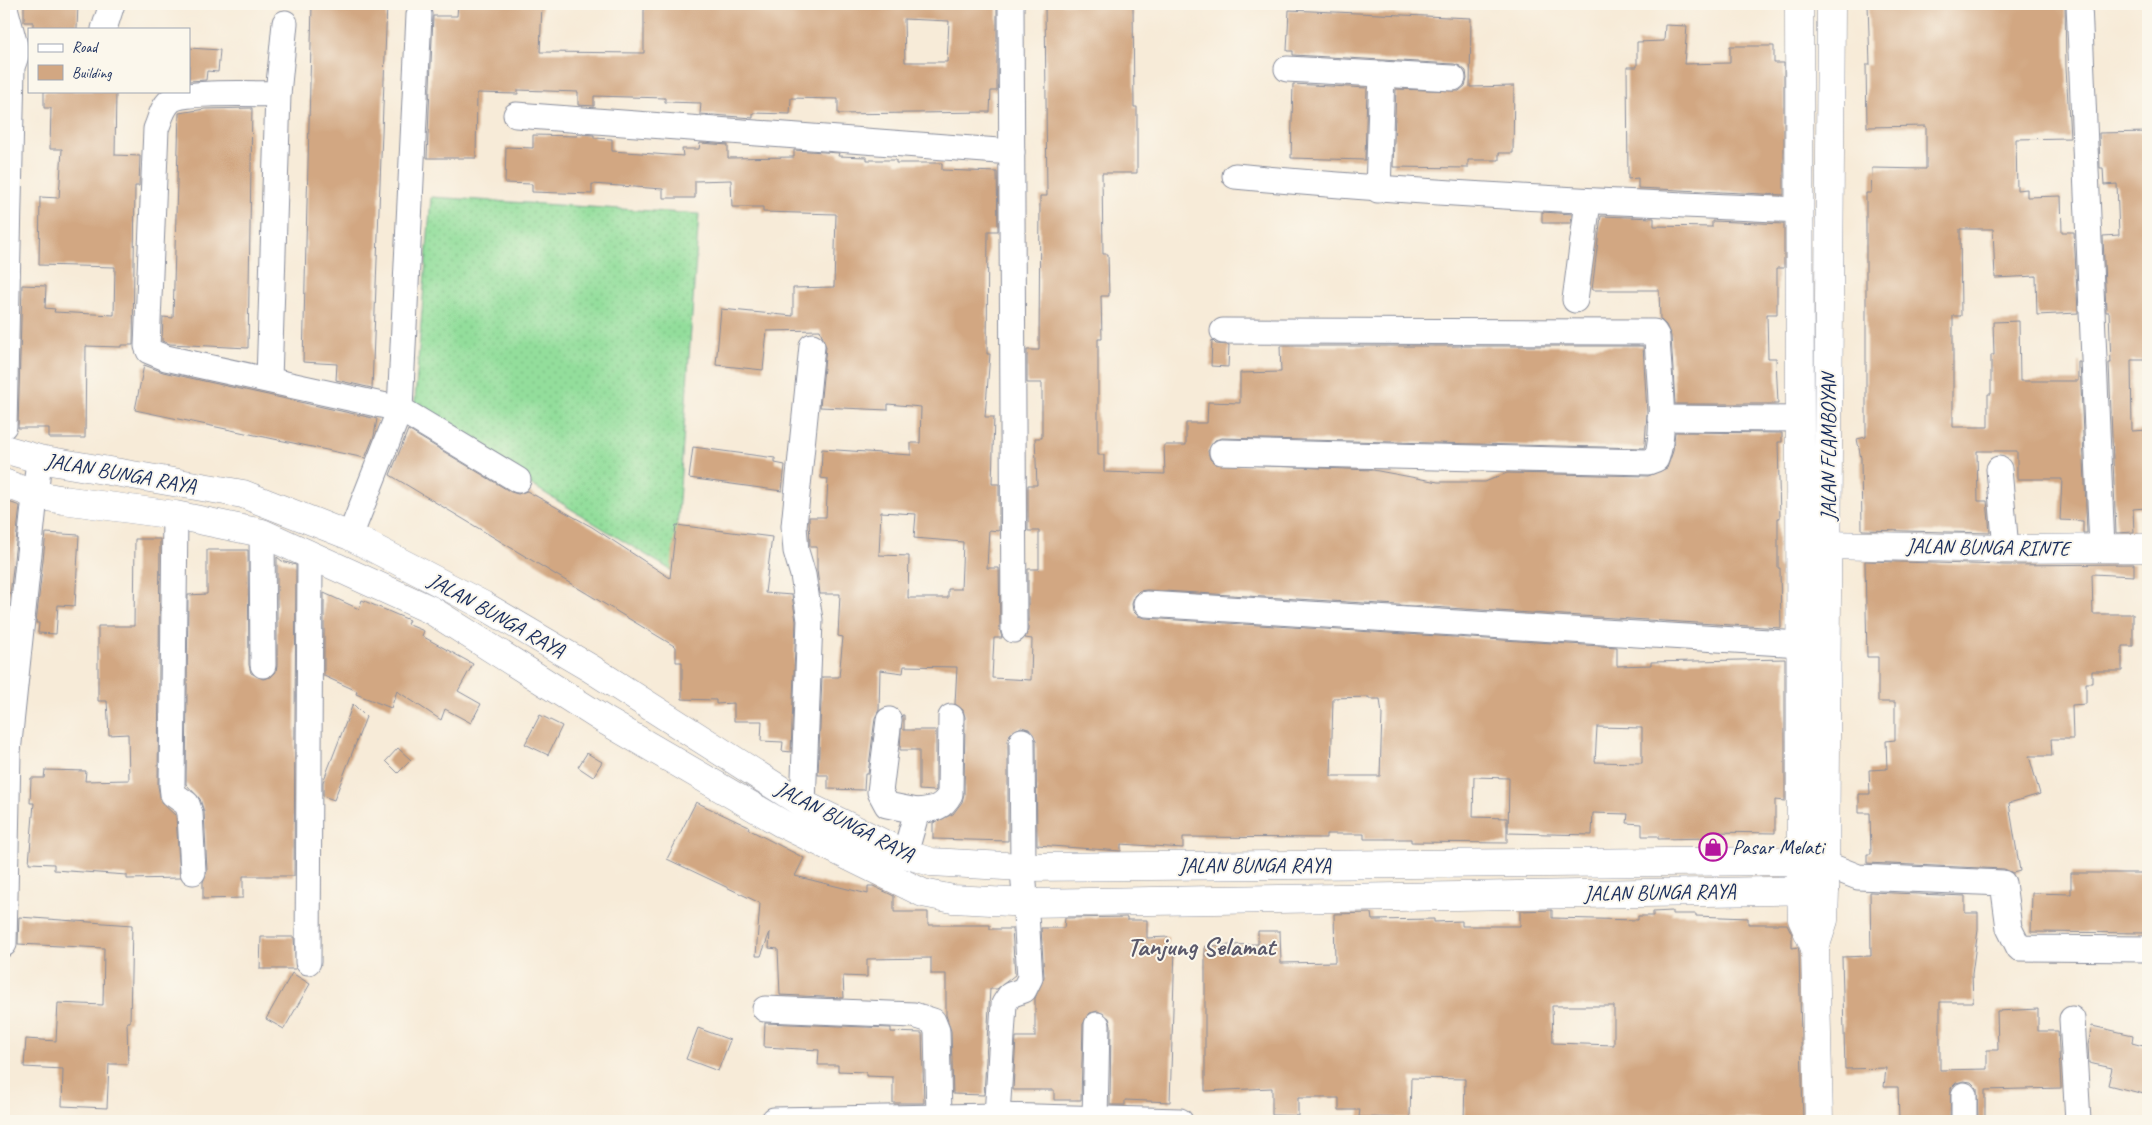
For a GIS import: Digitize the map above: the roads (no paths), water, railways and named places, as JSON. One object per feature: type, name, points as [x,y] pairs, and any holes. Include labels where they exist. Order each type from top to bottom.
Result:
[{"type":"main road","name":"JALAN FLAMBOYAN","points":[[1799,4],[1800,644],[1813,876]]},
{"type":"main road","name":"JALAN FLAMBOYAN","points":[[1813,876],[1827,544],[1831,4]]},
{"type":"main road","name":"JALAN BUNGA RAYA","points":[[4,449],[39,459],[242,494],[350,536],[483,605],[590,668],[803,804],[905,854],[931,862],[1023,867],[1813,876]]},
{"type":"main road","name":"JALAN BUNGA RAYA","points":[[4,483],[33,494],[63,500],[175,515],[262,533],[431,610],[606,721],[781,823],[923,893],[953,899],[1027,903],[1813,876]]},
{"type":"main road","name":"JALAN BUNGA RINTE","points":[[1827,544],[2006,549],[2148,548]]},
{"type":"main road","points":[[385,590],[399,561]]},
{"type":"main road","points":[[1813,876],[1802,919],[1815,948],[1819,1121]]},
{"type":"street","points":[[4,4],[23,50],[12,67],[4,426]]},
{"type":"street","points":[[104,28],[112,4]]},
{"type":"street","points":[[1011,4],[1014,630]]},
{"type":"street","points":[[2078,4],[2102,548]]},
{"type":"street","points":[[350,536],[400,409],[419,16]]},
{"type":"street","points":[[269,380],[278,94],[285,23]]},
{"type":"street","points":[[1287,69],[1453,78]]},
{"type":"street","points":[[1378,190],[1382,74]]},
{"type":"street","points":[[278,94],[189,96],[171,100],[165,107],[156,129],[147,346],[149,351],[156,355],[400,409],[518,480]]},
{"type":"street","points":[[516,115],[1012,152]]},
{"type":"street","points":[[1235,176],[1378,190],[1588,202],[1799,210]]},
{"type":"street","points":[[1575,300],[1588,202]]},
{"type":"street","points":[[1222,331],[1654,332],[1657,337],[1660,418],[1660,449],[1656,459],[1648,462],[1222,452]]},
{"type":"street","points":[[803,804],[810,620],[803,575],[796,551],[794,526],[812,346]]},
{"type":"street","points":[[1660,418],[1800,419]]},
{"type":"street","points":[[4,944],[8,752],[33,494],[39,459]]},
{"type":"street","points":[[1999,469],[2006,549]]},
{"type":"street","points":[[175,515],[172,785],[173,794],[187,804],[190,813],[193,872]]},
{"type":"street","points":[[262,533],[263,665]]},
{"type":"street","points":[[308,962],[310,555]]},
{"type":"street","points":[[1146,604],[1800,644]]},
{"type":"street","points":[[889,720],[880,792],[882,799],[886,805],[917,810],[939,808],[946,803],[950,794],[951,718]]},
{"type":"street","points":[[997,1116],[1004,1004],[1010,994],[1024,990],[1030,978],[1027,903],[1023,867],[1022,741]]},
{"type":"street","points":[[905,854],[917,810]]},
{"type":"street","points":[[1813,876],[2003,883],[2010,928],[2019,948],[2148,949]]},
{"type":"street","points":[[765,1009],[914,1015],[933,1020],[937,1031],[939,1116]]},
{"type":"street","points":[[2072,1019],[2078,1121]]},
{"type":"street","points":[[1095,1119],[1097,1025]]},
{"type":"street","points":[[1964,1095],[1964,1121]]},
{"type":"street","points":[[774,1120],[997,1116],[1180,1121]]},
{"type":"place","name":"Pasar Melati","points":[[1713,847]]},
{"type":"district","name":"Tanjung Selamat","points":[[1201,946]]}]
